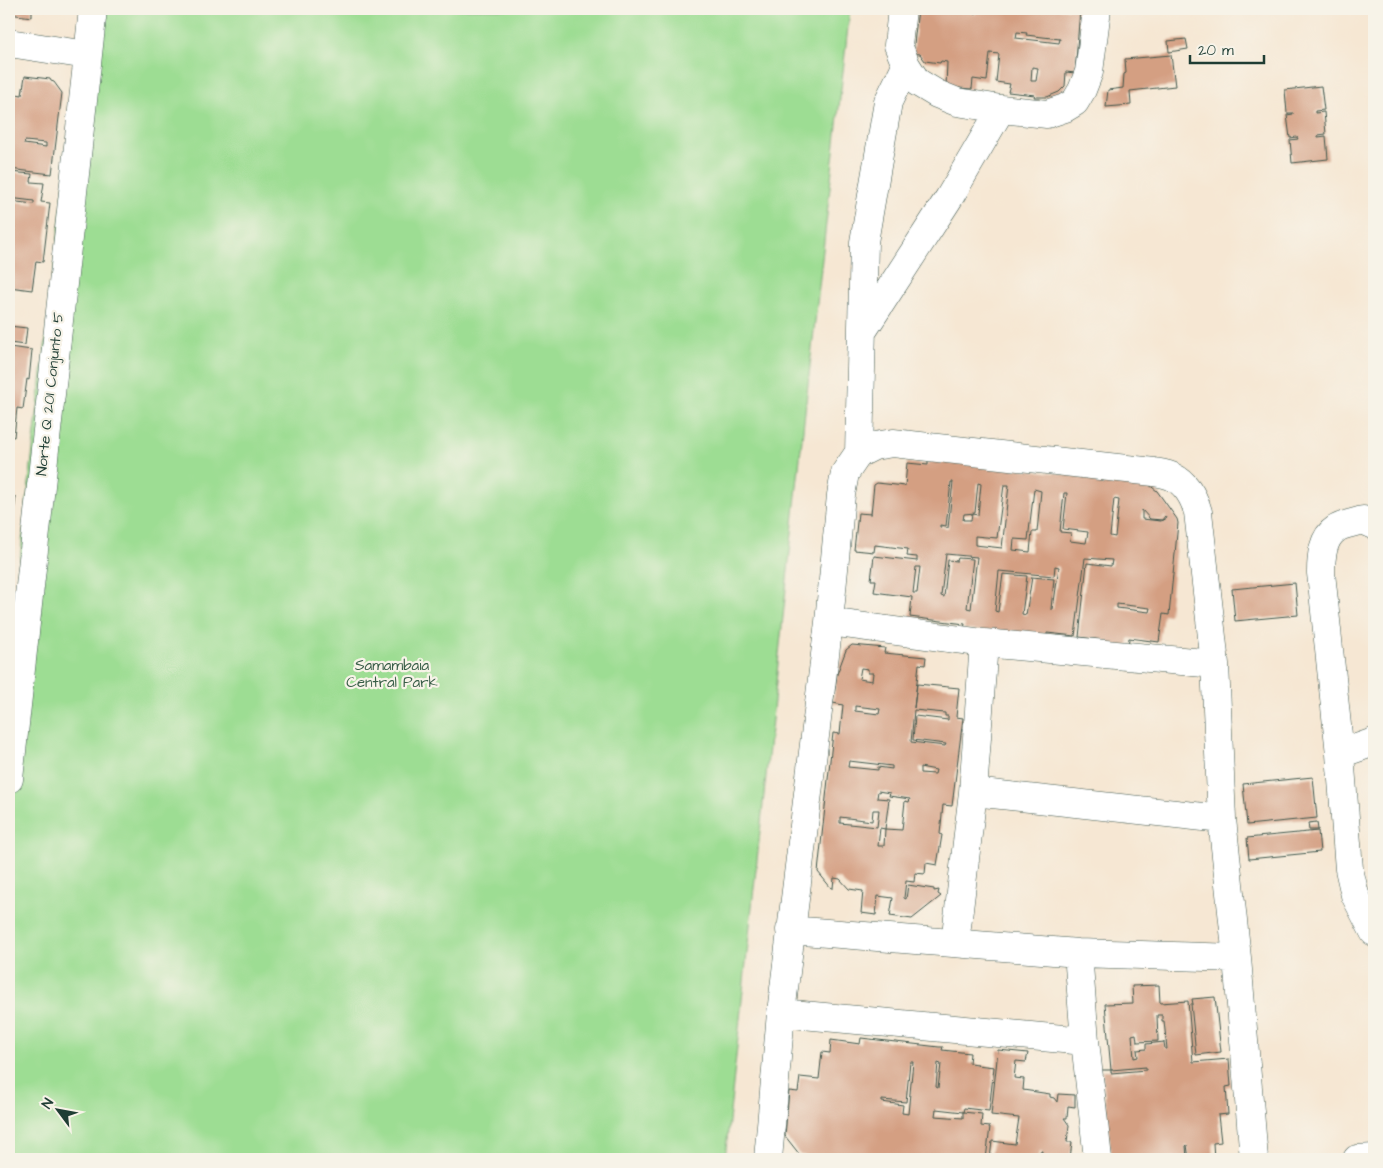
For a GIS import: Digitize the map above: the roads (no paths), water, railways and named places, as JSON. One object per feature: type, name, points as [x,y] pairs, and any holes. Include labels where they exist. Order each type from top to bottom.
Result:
[{"type":"street","name":"Norte Q 201 Conjunto 5","points":[[9,779],[13,694],[92,9]]},
{"type":"street","points":[[902,9],[898,45],[906,66],[918,82],[937,94],[957,102],[1001,110],[1047,114],[1076,102],[1082,90],[1089,72],[1097,9]]},
{"type":"street","points":[[9,42],[87,55]]},
{"type":"street","points":[[859,454],[864,242],[888,102],[906,66]]},
{"type":"street","points":[[862,332],[949,198],[1001,110]]},
{"type":"street","points":[[768,1159],[790,930],[829,622],[841,495],[845,473],[859,454],[874,446],[893,443],[1154,472],[1172,476],[1184,485],[1194,498],[1198,512],[1216,664],[1222,818],[1237,958],[1254,1159]]},
{"type":"street","points":[[1374,525],[1363,520],[1336,528],[1326,540],[1321,557],[1349,869],[1355,895],[1374,932]]},
{"type":"street","points":[[829,622],[984,643],[1216,664]]},
{"type":"street","points":[[955,943],[973,792],[984,643]]},
{"type":"street","points":[[1340,754],[1374,742]]},
{"type":"street","points":[[973,792],[1222,818]]},
{"type":"street","points":[[790,930],[1078,953],[1237,958]]},
{"type":"street","points":[[1078,953],[1085,1041],[1098,1159]]},
{"type":"street","points":[[781,1013],[1085,1041]]},
{"type":"street","points":[[1357,1159],[1374,1158]]},
{"type":"park label","name":"Samambaia Central Park","points":[[392,674]]}]
